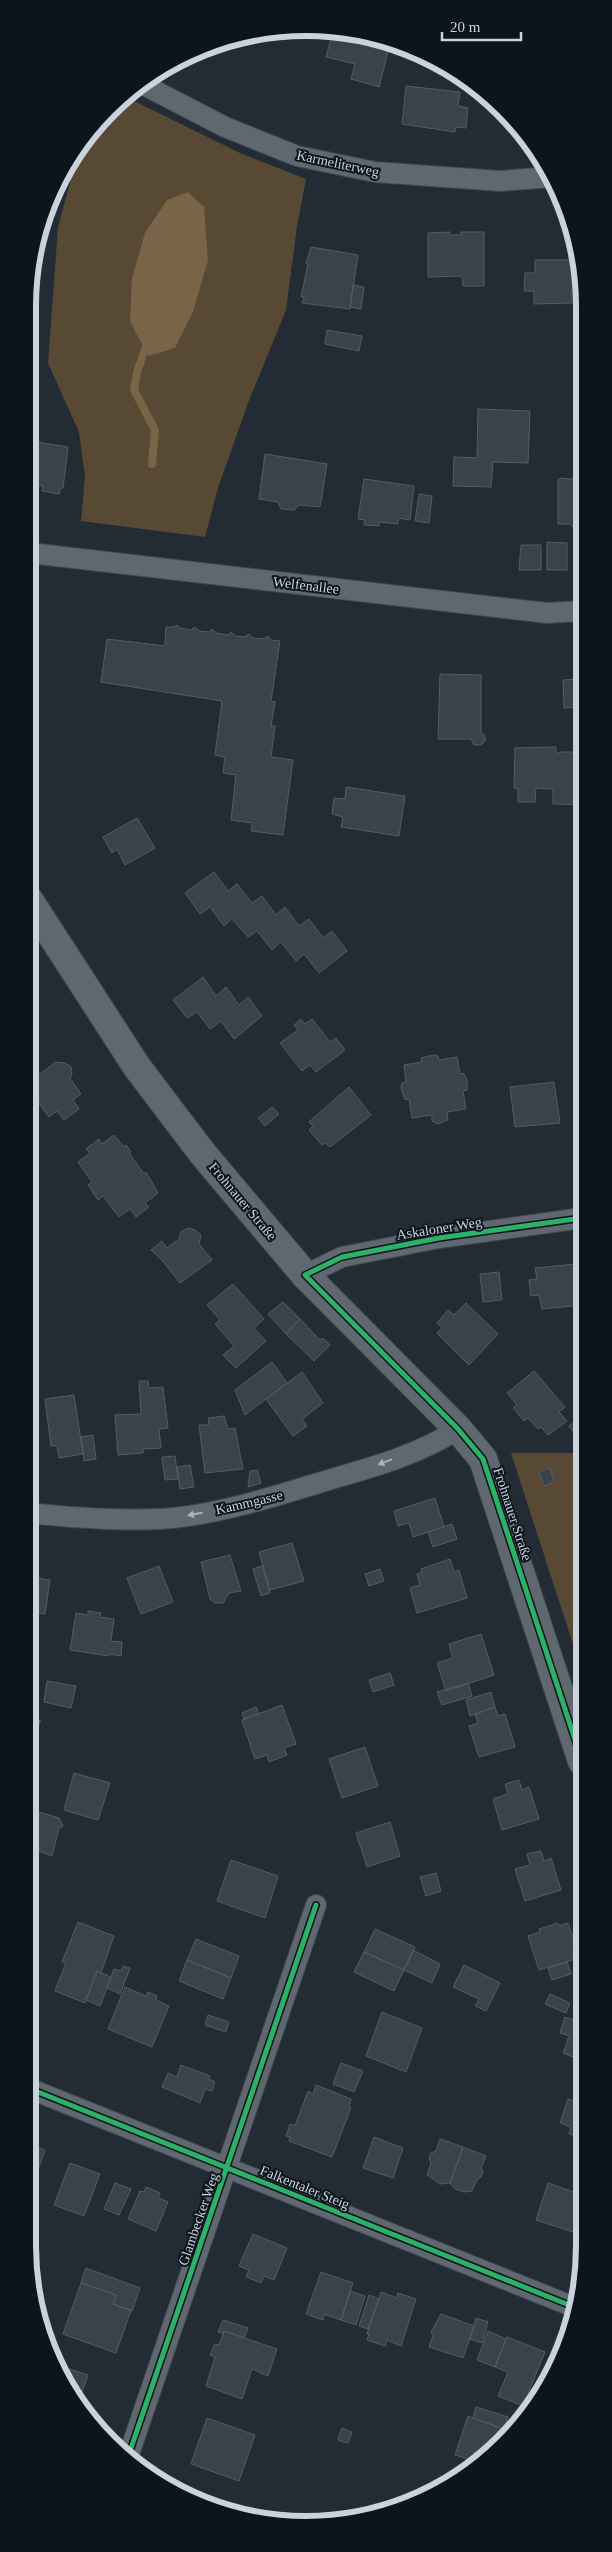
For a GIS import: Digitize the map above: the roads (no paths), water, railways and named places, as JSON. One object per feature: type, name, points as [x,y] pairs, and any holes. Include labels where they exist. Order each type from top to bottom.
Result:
[{"type":"street","name":"Karmeliterweg","points":[[148,87],[225,127],[297,156],[375,172],[500,181],[543,178]]},
{"type":"street","name":"Welfenallee","points":[[36,554],[547,613],[576,611]]},
{"type":"street","name":"Frohnauer Straße","points":[[36,911],[137,1068],[203,1154],[305,1275],[458,1429],[483,1460],[576,1743]]},
{"type":"street","name":"Askaloner Weg","points":[[305,1275],[342,1256],[439,1238],[576,1219]]},
{"type":"street","name":"Kammgasse","points":[[36,1514],[92,1518],[173,1518],[249,1504],[367,1469],[436,1444],[458,1429]]},
{"type":"street","name":"Glambecker Weg","points":[[130,2451],[316,1905]]},
{"type":"street","name":"Falkentaler Steig","points":[[36,2091],[570,2305]]},
{"type":"waterway","points":[[148,341],[137,372],[134,390],[155,430],[152,464]]}]
